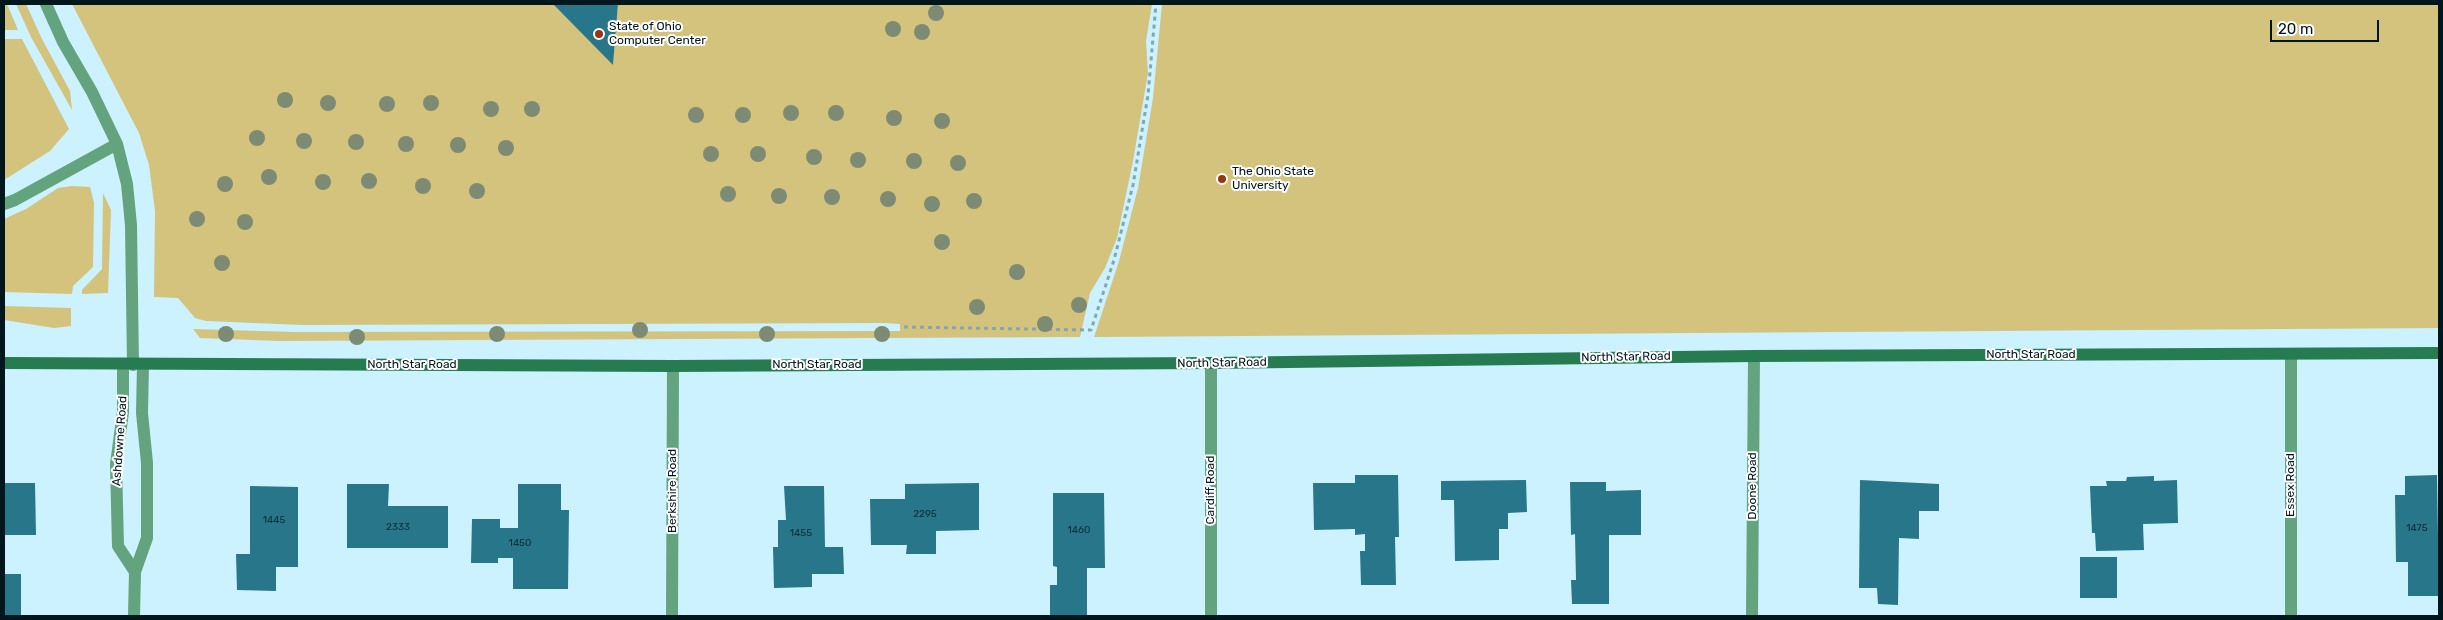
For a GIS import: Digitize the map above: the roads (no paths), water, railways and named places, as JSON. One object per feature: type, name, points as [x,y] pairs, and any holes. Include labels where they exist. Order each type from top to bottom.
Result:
[{"type":"street","points":[[46,4],[63,42],[92,92],[117,144],[127,184],[131,225],[133,365]]},
{"type":"street","points":[[4,204],[15,200],[117,144]]},
{"type":"street","name":"North Star Road","points":[[4,363],[674,366],[1211,363],[1754,356],[2439,353]]},
{"type":"street","name":"Essex Road","points":[[2291,616],[2292,354]]},
{"type":"street","name":"Doone Road","points":[[1752,616],[1754,356]]},
{"type":"street","name":"Cardiff Road","points":[[1211,363],[1211,616]]},
{"type":"street","name":"Ashdowne Road","points":[[133,365],[123,412],[116,464],[118,546],[135,572]]},
{"type":"street","name":"Ashdowne Road","points":[[133,365],[142,412],[148,463],[146,538],[135,572],[134,616]]},
{"type":"street","name":"Berkshire Road","points":[[672,616],[674,366]]},
{"type":"place","name":"State of Ohio Computer Center","points":[[599,34]]},
{"type":"place","name":"The Ohio State University","points":[[1222,179]]}]
